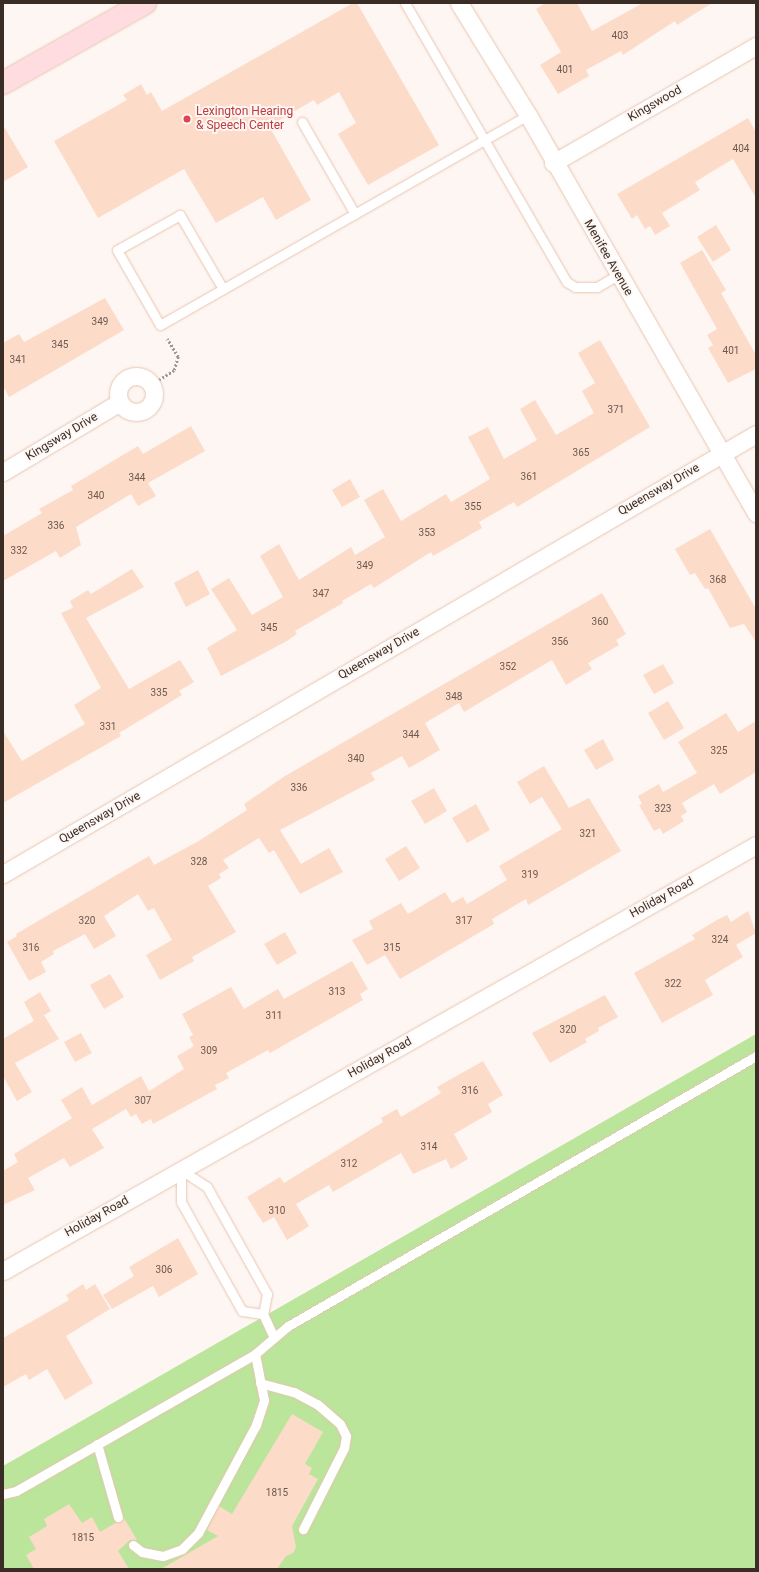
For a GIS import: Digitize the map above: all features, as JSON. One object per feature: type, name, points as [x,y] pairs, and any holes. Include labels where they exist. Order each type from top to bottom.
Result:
[{"type":"street","points":[[3,83],[145,3]]},
{"type":"street","name":"Menifee Avenue","points":[[459,3],[528,115],[553,163],[756,513]]},
{"type":"street","name":"Kingswood","points":[[553,163],[756,46]]},
{"type":"street","points":[[138,376],[152,384],[154,397],[148,408],[130,411],[120,402],[119,386],[127,378],[138,376]]},
{"type":"street","name":"Kingsway Drive","points":[[3,472],[120,402]]},
{"type":"street","name":"Queensway Drive","points":[[3,874],[756,434]]},
{"type":"street","name":"Holiday Road","points":[[3,1270],[756,845]]},
{"type":"lane","points":[[405,3],[567,282],[575,287],[597,287],[618,275]]},
{"type":"lane","points":[[222,289],[180,215],[117,250],[160,325],[528,115]]},
{"type":"lane","points":[[302,122],[355,214]]},
{"type":"lane","points":[[3,1494],[97,1444],[255,1354],[288,1326],[756,1056]]},
{"type":"lane","points":[[181,1170],[181,1202],[242,1311],[262,1314]]},
{"type":"lane","points":[[181,1170],[207,1187],[268,1294],[262,1314],[274,1338]]},
{"type":"lane","points":[[133,1545],[142,1552],[163,1556],[182,1549],[198,1533],[256,1425],[264,1400],[255,1354]]},
{"type":"lane","points":[[260,1383],[294,1392],[317,1404],[340,1424],[346,1436],[344,1448],[303,1529]]},
{"type":"lane","points":[[97,1444],[118,1517]]},
{"type":"path","points":[[152,384],[174,370],[178,357],[160,325]]},
{"type":"green space","points":[[756,1034],[756,1569],[3,1569],[3,1466]]},
{"type":"building","name":"Lexington Hearing & Speech Center","points":[[353,3],[357,3],[439,145],[368,185],[338,134],[356,123],[339,92],[317,105],[314,100],[269,126],[311,200],[276,220],[263,197],[216,223],[184,169],[98,218],[54,141],[127,100],[123,95],[141,84],[147,95],[151,92],[162,111]]},
{"type":"building","points":[[545,3],[577,3],[592,31],[643,3],[712,3],[677,25],[675,21],[623,55],[621,51],[586,70],[589,76],[558,94],[540,65],[561,52],[536,9]]},
{"type":"building","points":[[748,118],[756,132],[756,198],[733,159],[695,182],[700,190],[662,213],[670,226],[655,235],[650,226],[645,229],[637,215],[632,219],[617,194]]},
{"type":"building","points":[[3,125],[28,167],[3,182]]},
{"type":"building","points":[[716,225],[731,250],[713,262],[697,237]]},
{"type":"building","points":[[702,250],[726,290],[721,293],[756,355],[756,369],[728,383],[708,348],[713,345],[707,335],[717,329],[680,263]]},
{"type":"building","points":[[105,298],[124,330],[9,397],[3,386],[3,343],[19,334],[24,342]]},
{"type":"building","points":[[600,340],[650,427],[517,507],[514,502],[479,522],[482,528],[433,556],[431,552],[374,588],[371,584],[342,601],[343,603],[295,631],[297,634],[287,641],[221,676],[207,648],[237,630],[211,589],[229,578],[252,615],[283,597],[260,556],[279,544],[299,580],[351,547],[355,555],[385,537],[364,500],[383,489],[401,521],[446,494],[451,502],[490,479],[468,437],[488,427],[504,459],[537,440],[520,409],[535,400],[556,435],[594,413],[582,391],[595,383],[578,353]]},
{"type":"building","points":[[191,426],[205,451],[148,483],[156,496],[138,506],[131,494],[76,527],[81,545],[60,558],[56,551],[3,581],[3,536],[42,513],[39,509],[73,490],[71,486],[138,446],[143,454]]},
{"type":"building","points":[[350,479],[360,497],[342,507],[332,490]]},
{"type":"building","points":[[710,529],[756,609],[756,642],[744,624],[730,628],[708,588],[705,589],[695,573],[690,575],[675,549]]},
{"type":"building","points":[[132,569],[144,587],[86,618],[129,689],[180,660],[194,682],[179,691],[182,695],[119,733],[121,736],[3,803],[3,731],[22,761],[85,724],[74,705],[101,688],[61,613],[73,608],[70,601],[88,590],[91,594]]},
{"type":"building","points":[[198,570],[210,594],[186,607],[174,583]]},
{"type":"building","points":[[602,593],[626,634],[616,640],[619,645],[588,663],[592,669],[566,685],[552,660],[464,712],[459,703],[425,723],[440,750],[409,768],[402,756],[371,773],[375,780],[280,830],[301,864],[329,848],[343,872],[300,894],[274,850],[269,853],[259,838],[223,860],[229,868],[219,874],[221,878],[208,886],[236,932],[192,957],[194,961],[160,980],[146,955],[172,940],[154,908],[148,911],[138,894],[104,916],[116,936],[94,949],[85,934],[53,951],[54,954],[41,962],[46,972],[29,981],[7,942],[17,936],[16,934],[149,856],[154,865],[197,842],[247,810],[244,804],[285,776]]},
{"type":"building","points":[[663,664],[674,683],[654,694],[643,675]]},
{"type":"building","points":[[668,701],[684,728],[664,740],[648,713]]},
{"type":"building","points":[[726,713],[738,732],[756,721],[756,772],[720,794],[714,784],[682,803],[687,812],[681,816],[684,821],[663,834],[660,828],[654,831],[639,805],[642,804],[638,796],[659,784],[663,792],[697,773],[678,742]]},
{"type":"building","points":[[603,739],[614,760],[596,770],[584,750]]},
{"type":"building","points":[[544,766],[569,808],[589,798],[621,851],[528,905],[526,899],[492,919],[494,924],[400,979],[385,955],[367,965],[352,940],[373,929],[369,921],[401,903],[408,914],[445,892],[452,903],[463,897],[467,904],[507,880],[499,866],[562,829],[542,797],[530,804],[517,782]]},
{"type":"building","points":[[434,788],[447,811],[425,824],[411,801]]},
{"type":"building","points":[[476,804],[490,830],[467,843],[452,818]]},
{"type":"building","points":[[406,846],[420,868],[399,881],[385,859]]},
{"type":"building","points":[[748,911],[756,933],[736,945],[743,957],[705,980],[713,995],[662,1023],[634,973],[695,939],[692,935],[717,920],[727,915],[731,922]]},
{"type":"building","points":[[285,932],[297,953],[277,965],[264,944]]},
{"type":"building","points":[[352,961],[368,989],[360,994],[363,1000],[270,1053],[268,1050],[226,1073],[229,1078],[215,1085],[217,1089],[153,1124],[151,1119],[142,1124],[136,1114],[131,1117],[126,1109],[92,1129],[104,1148],[70,1167],[64,1158],[28,1178],[35,1190],[3,1205],[3,1171],[18,1162],[14,1154],[72,1118],[61,1100],[82,1087],[92,1105],[141,1076],[149,1091],[184,1069],[177,1056],[194,1046],[189,1037],[193,1035],[182,1014],[231,987],[244,1009],[278,989],[284,999]]},
{"type":"building","points":[[110,974],[124,997],[104,1009],[90,985]]},
{"type":"building","points":[[40,992],[51,1011],[34,1021],[24,1002]]},
{"type":"building","points":[[605,995],[618,1017],[598,1028],[599,1031],[585,1039],[587,1042],[550,1063],[532,1033]]},
{"type":"building","points":[[44,1015],[59,1039],[15,1063],[32,1092],[17,1101],[3,1076],[3,1039]]},
{"type":"building","points":[[81,1033],[92,1053],[75,1062],[64,1042]]},
{"type":"building","points":[[483,1061],[503,1095],[488,1104],[492,1112],[454,1134],[468,1159],[451,1169],[446,1159],[413,1174],[401,1153],[333,1192],[329,1185],[296,1204],[309,1226],[287,1240],[274,1217],[263,1223],[247,1197],[280,1177],[284,1183],[383,1122],[381,1118],[397,1109],[401,1117],[441,1093],[437,1087]]},
{"type":"building","points":[[178,1238],[198,1274],[159,1297],[153,1286],[112,1309],[103,1295],[134,1276],[129,1267]]},
{"type":"building","points":[[83,1284],[86,1290],[95,1284],[110,1309],[66,1336],[93,1383],[65,1400],[47,1369],[29,1380],[26,1374],[3,1387],[3,1338],[69,1300],[66,1295]]},
{"type":"building","points":[[292,1414],[323,1432],[305,1464],[312,1468],[309,1474],[318,1479],[292,1526],[296,1547],[293,1553],[286,1556],[277,1569],[161,1569],[218,1536],[207,1530],[219,1506],[232,1514]]},
{"type":"building","points":[[69,1504],[82,1523],[92,1517],[100,1532],[124,1518],[137,1540],[130,1540],[118,1551],[129,1569],[34,1569],[26,1555],[36,1549],[29,1537],[47,1526],[44,1519]]},
{"type":"place","name":"Lexington Hearing & Speech Center","points":[[187,119]]}]
